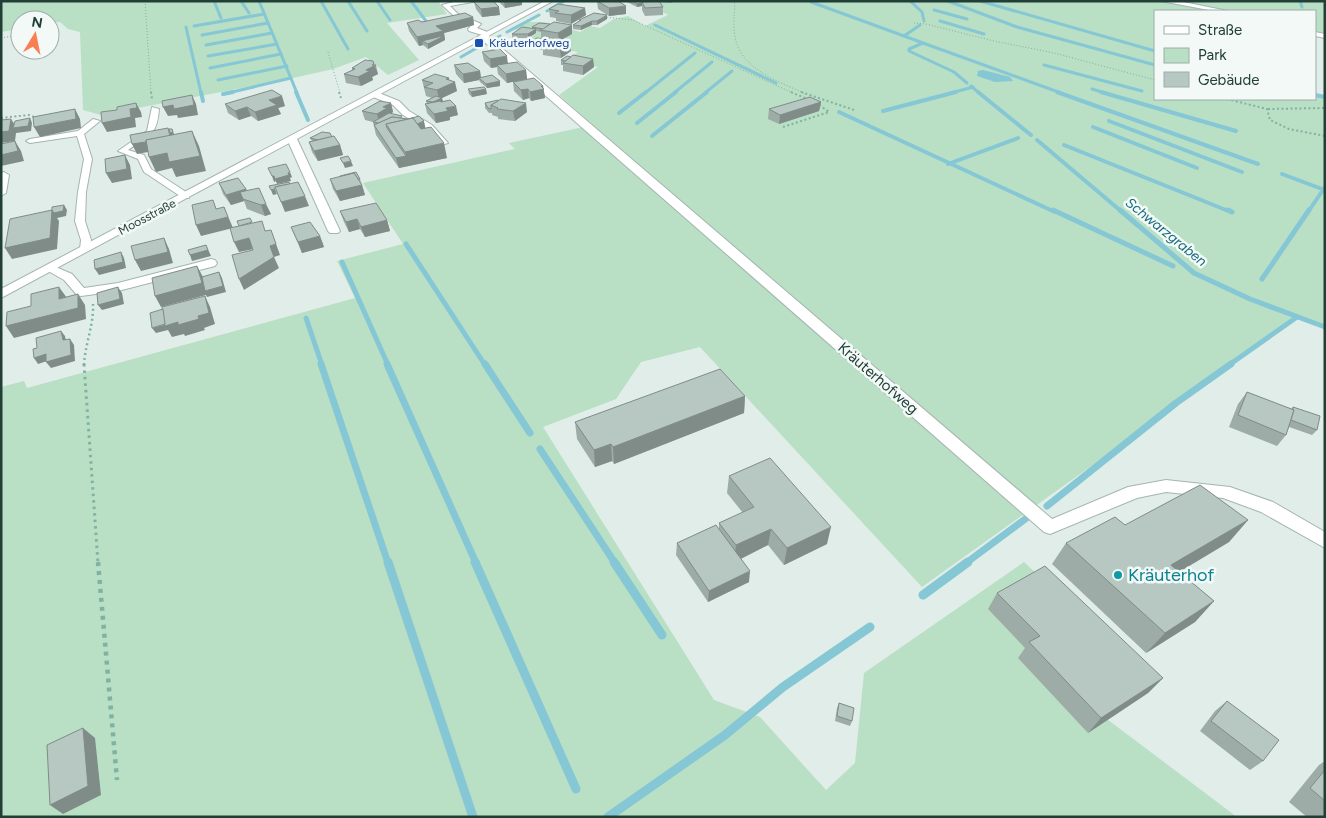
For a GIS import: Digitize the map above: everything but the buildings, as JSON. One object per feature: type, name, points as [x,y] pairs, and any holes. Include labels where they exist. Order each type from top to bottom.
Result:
[{"type":"street","points":[[475,1],[445,6],[456,15],[474,21],[477,24],[472,29],[485,36]]},
{"type":"street","name":"Moosstraße","points":[[1,294],[550,1]]},
{"type":"street","points":[[1164,1],[1219,10]]},
{"type":"street","name":"Kräuterhofweg","points":[[485,36],[1050,527],[1134,492],[1175,487],[1224,492],[1268,507],[1325,541]]},
{"type":"street","points":[[292,139],[334,231]]},
{"type":"street","points":[[1,193],[3,175]]},
{"type":"street","points":[[49,268],[68,277],[81,292],[118,286],[211,263]]},
{"type":"lane","points":[[376,95],[396,103],[406,113],[429,127],[444,143]]},
{"type":"lane","points":[[155,109],[154,124],[150,134],[122,151],[141,158],[147,170],[186,196]]},
{"type":"lane","points":[[30,141],[80,133],[96,121]]},
{"type":"lane","points":[[80,133],[88,160],[82,192],[80,221],[86,240],[85,249]]},
{"type":"path","points":[[145,1],[148,70],[155,109]]},
{"type":"path","points":[[732,1],[735,4],[735,39],[740,53],[752,66],[812,96],[837,106],[854,110]]},
{"type":"path","points":[[601,16],[633,20],[650,27],[822,106],[829,112],[783,127]]},
{"type":"path","points":[[914,23],[926,24],[994,42],[1054,53],[1154,80]]},
{"type":"path","points":[[328,52],[342,99],[358,104]]},
{"type":"path","points":[[1231,100],[1267,109],[1325,108]]},
{"type":"path","points":[[1267,109],[1270,120],[1276,124],[1302,132],[1325,136]]},
{"type":"path","points":[[1,118],[36,116],[40,122],[30,141]]},
{"type":"path","points":[[91,291],[94,312],[85,348],[86,407],[92,497],[111,682],[117,780]]},
{"type":"green space","points":[[1,1],[438,1],[447,14],[387,23],[419,60],[388,75],[366,57],[333,69],[284,80],[101,115],[83,110],[80,32],[68,29],[60,22],[60,10],[10,10],[10,31],[1,32]]},
{"type":"green space","points":[[652,1],[1325,1],[1325,33],[1316,32],[1316,10],[1154,10],[1154,100],[1316,100],[1316,94],[1325,96],[1325,325],[1301,316],[922,587],[700,347],[641,362],[616,399],[543,427],[714,700],[760,717],[826,790],[855,763],[864,673],[1024,562],[1079,613],[1063,686],[1237,817],[1,817],[1,387],[24,381],[27,388],[355,298],[337,261],[403,244],[363,183],[515,149],[509,143],[593,125],[559,95],[598,67],[565,61],[578,52],[550,47],[552,44],[527,39],[537,33],[513,29],[528,22],[544,22],[580,32],[590,26],[600,28],[614,19],[628,16],[645,26],[668,15],[661,11],[664,9]]},
{"type":"water","points":[[983,70],[1010,77],[1013,81],[995,82],[977,76],[978,71]]},
{"type":"waterway","points":[[214,1],[221,18]]},
{"type":"waterway","points":[[241,1],[249,13]]},
{"type":"waterway","points":[[259,1],[277,44]]},
{"type":"waterway","points":[[321,1],[348,49]]},
{"type":"waterway","points":[[348,1],[367,31]]},
{"type":"waterway","points":[[377,1],[390,20]]},
{"type":"waterway","points":[[411,1],[426,21]]},
{"type":"waterway","points":[[547,11],[564,1]]},
{"type":"waterway","name":"Schwarzgraben","points":[[910,1],[922,12],[924,21]]},
{"type":"waterway","points":[[948,1],[1017,27],[1154,65]]},
{"type":"waterway","points":[[980,1],[1154,51]]},
{"type":"waterway","points":[[1300,1],[1302,7]]},
{"type":"waterway","points":[[811,2],[904,36]]},
{"type":"waterway","points":[[934,10],[967,19]]},
{"type":"waterway","points":[[194,26],[264,14]]},
{"type":"waterway","points":[[507,32],[539,15]]},
{"type":"waterway","points":[[940,21],[984,34]]},
{"type":"waterway","points":[[202,35],[268,23]]},
{"type":"waterway","points":[[655,25],[776,83]]},
{"type":"waterway","name":"Schwarzgraben","points":[[904,36],[920,25]]},
{"type":"waterway","points":[[186,27],[201,93]]},
{"type":"waterway","points":[[206,45],[272,33]]},
{"type":"waterway","points":[[494,39],[500,36]]},
{"type":"waterway","name":"Schwarzgraben","points":[[904,36],[923,43]]},
{"type":"waterway","points":[[461,57],[487,42]]},
{"type":"waterway","points":[[923,43],[1061,93]]},
{"type":"waterway","name":"Schwarzgraben","points":[[923,43],[909,49],[909,51],[954,72],[967,83]]},
{"type":"waterway","points":[[208,56],[277,44]]},
{"type":"waterway","points":[[277,44],[281,54]]},
{"type":"waterway","points":[[645,93],[695,53]]},
{"type":"waterway","points":[[210,68],[281,54]]},
{"type":"waterway","points":[[281,54],[286,66]]},
{"type":"waterway","points":[[674,93],[712,62]]},
{"type":"waterway","points":[[1044,65],[1142,91]]},
{"type":"waterway","points":[[218,80],[286,66]]},
{"type":"waterway","points":[[286,66],[291,78]]},
{"type":"waterway","points":[[705,93],[732,71]]},
{"type":"waterway","points":[[228,93],[291,78]]},
{"type":"waterway","points":[[291,78],[297,93]]},
{"type":"waterway","points":[[951,93],[972,87]]},
{"type":"waterway","name":"Schwarzgraben","points":[[972,87],[979,93]]},
{"type":"waterway","points":[[1092,89],[1105,93]]},
{"type":"waterway","points":[[201,92],[203,101]]},
{"type":"waterway","points":[[228,93],[233,92]]},
{"type":"waterway","points":[[296,92],[308,120]]},
{"type":"waterway","points":[[619,113],[646,92]]},
{"type":"waterway","points":[[637,123],[676,92]]},
{"type":"waterway","points":[[652,136],[707,92]]},
{"type":"waterway","points":[[883,111],[956,92]]},
{"type":"waterway","name":"Schwarzgraben","points":[[978,92],[1031,135]]},
{"type":"waterway","points":[[1057,92],[1258,164]]},
{"type":"waterway","points":[[1101,92],[1236,131]]},
{"type":"waterway","points":[[223,94],[228,93]]},
{"type":"waterway","points":[[1316,95],[1325,97]]},
{"type":"waterway","points":[[839,112],[950,163]]},
{"type":"waterway","points":[[1109,121],[1242,172]]},
{"type":"waterway","points":[[1093,127],[1197,168]]},
{"type":"waterway","points":[[950,163],[1018,138]]},
{"type":"waterway","name":"Schwarzgraben","points":[[1037,140],[1122,212]]},
{"type":"waterway","points":[[1064,145],[1231,212]]},
{"type":"waterway","points":[[950,163],[1055,212]]},
{"type":"waterway","points":[[1282,174],[1322,189]]},
{"type":"waterway","points":[[1308,212],[1325,187]]},
{"type":"waterway","points":[[1053,210],[1173,266]]},
{"type":"waterway","name":"Schwarzgraben","points":[[1120,210],[1194,273],[1250,299],[1325,327]]},
{"type":"waterway","points":[[1228,210],[1232,212]]},
{"type":"waterway","points":[[1262,279],[1309,210]]},
{"type":"waterway","points":[[406,244],[485,365]]},
{"type":"waterway","points":[[342,262],[388,365]]},
{"type":"waterway","points":[[1229,365],[1297,317]]},
{"type":"waterway","points":[[306,318],[322,365]]},
{"type":"waterway","points":[[321,364],[388,563]]},
{"type":"waterway","points":[[387,364],[476,563]]},
{"type":"waterway","points":[[485,364],[530,433]]},
{"type":"waterway","points":[[1047,506],[1176,403],[1231,364]]},
{"type":"waterway","points":[[540,449],[615,563]]},
{"type":"waterway","points":[[966,563],[1028,517]]},
{"type":"waterway","points":[[388,562],[473,817]]},
{"type":"waterway","points":[[475,562],[576,789]]},
{"type":"waterway","points":[[614,562],[662,635]]},
{"type":"waterway","points":[[923,595],[968,562]]},
{"type":"waterway","points":[[608,817],[725,735],[783,687],[870,627]]},
{"type":"place","name":"Kräuterhofweg","points":[[479,43]]},
{"type":"place","name":"Kräuterhof","points":[[1118,575]]}]
